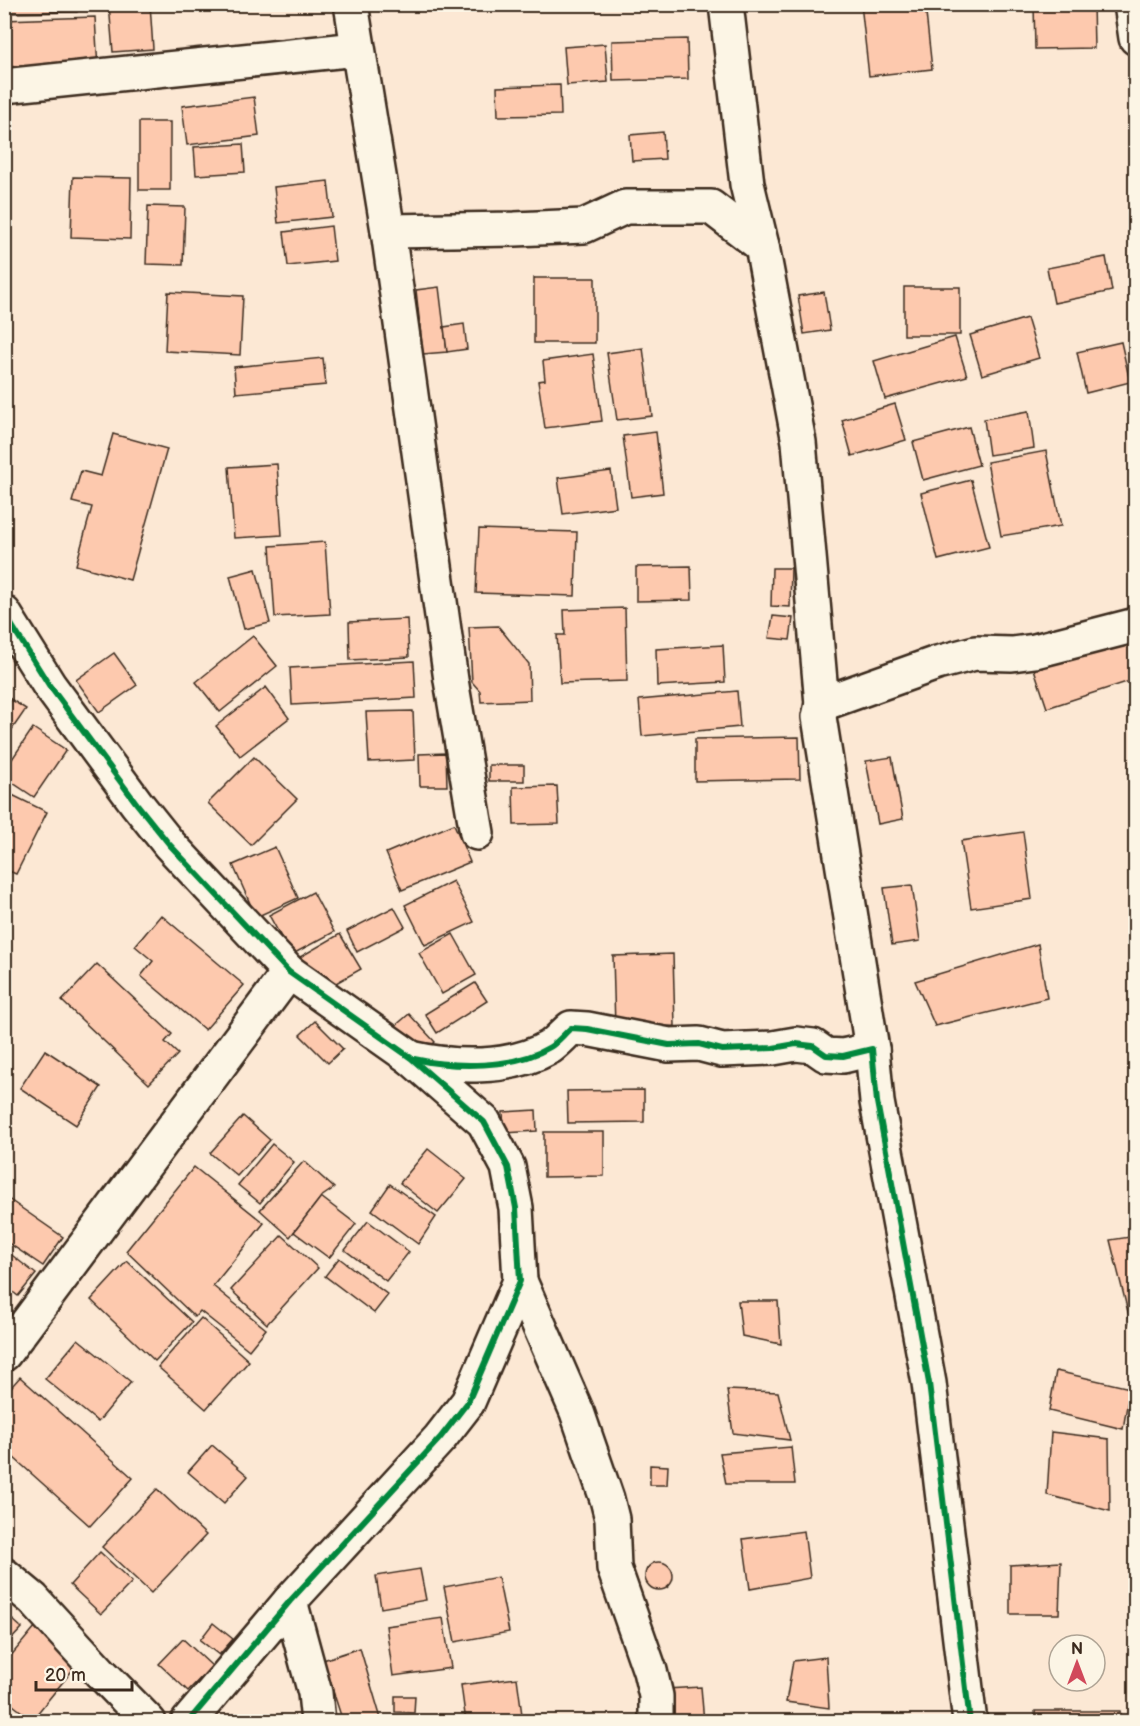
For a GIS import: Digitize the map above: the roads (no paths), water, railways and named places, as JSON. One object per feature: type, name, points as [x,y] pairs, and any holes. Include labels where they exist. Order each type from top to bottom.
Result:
[{"type":"street","points":[[351,4],[388,231],[451,680],[477,833]]},
{"type":"street","points":[[726,4],[747,184],[762,246],[799,442],[822,704],[819,717],[872,1049],[877,1102],[929,1383],[970,1722]]},
{"type":"street","points":[[1131,4],[1136,38]]},
{"type":"street","points":[[4,86],[357,49]]},
{"type":"street","points":[[388,231],[515,230],[584,226],[625,207],[711,207],[762,246]]},
{"type":"street","points":[[4,613],[49,684],[136,804],[169,844],[289,972],[411,1058],[484,1122],[508,1167],[516,1208],[520,1281],[577,1412],[607,1498],[612,1519],[614,1568],[650,1671],[656,1696],[656,1722]]},
{"type":"street","points":[[822,704],[937,663],[975,653],[1035,651],[1136,625]]},
{"type":"street","points":[[4,1354],[289,972]]},
{"type":"street","points":[[411,1058],[433,1063],[454,1064],[514,1061],[551,1046],[571,1028],[669,1045],[699,1044],[722,1050],[773,1048],[796,1044],[813,1046],[826,1055],[843,1056],[872,1049]]},
{"type":"street","points":[[188,1722],[290,1601],[440,1438],[468,1402],[520,1281]]},
{"type":"street","points":[[4,1575],[33,1599],[149,1722]]},
{"type":"street","points":[[290,1601],[315,1693],[318,1722]]}]
